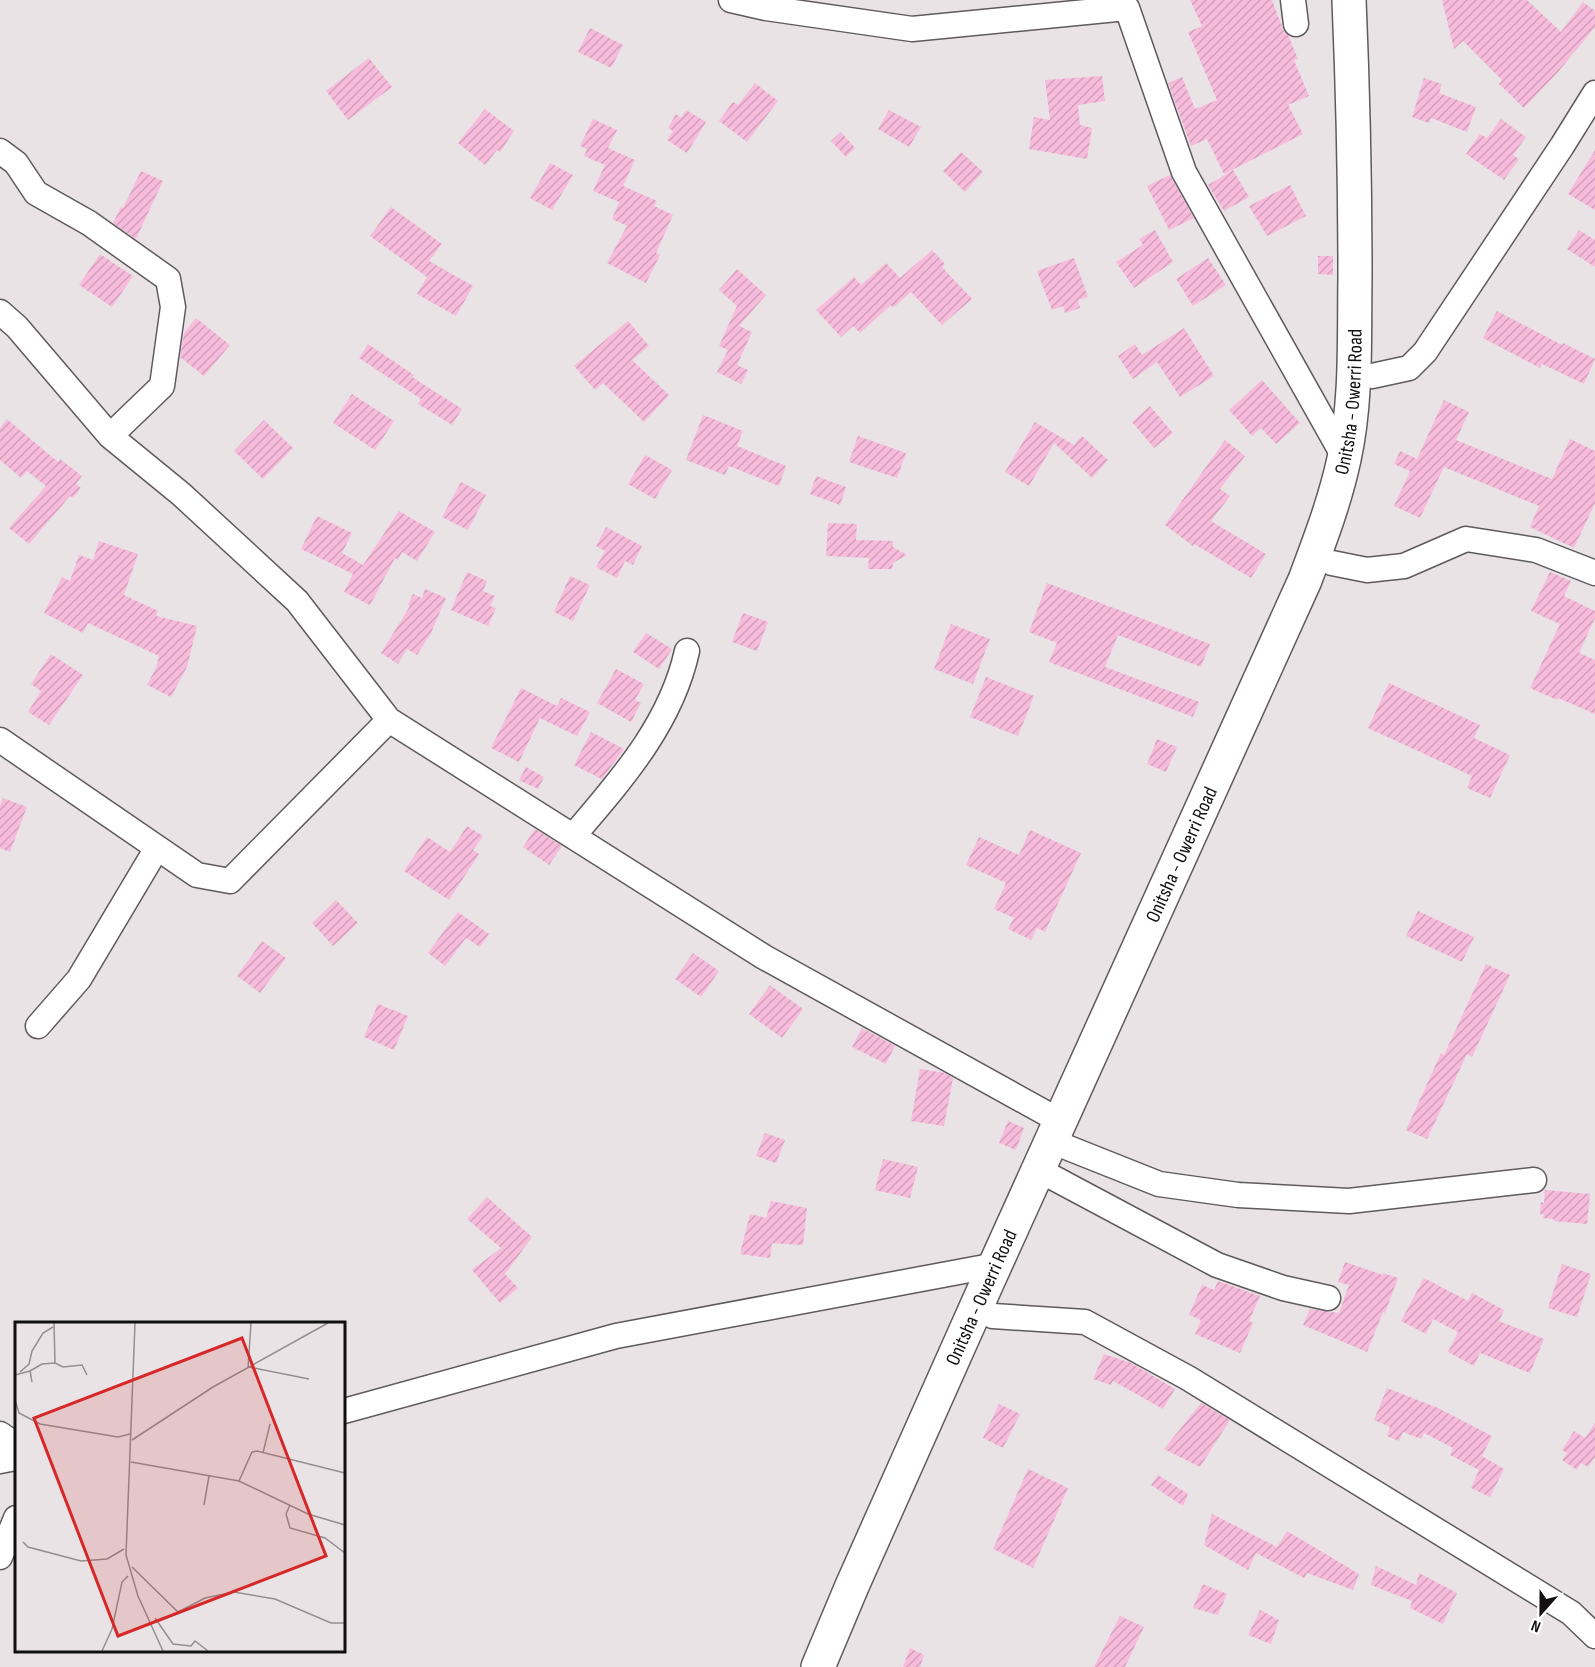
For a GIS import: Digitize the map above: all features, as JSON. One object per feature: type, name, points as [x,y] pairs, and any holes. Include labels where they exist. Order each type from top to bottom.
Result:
[{"type":"highway","name":"Onitsha - Owerri Road","points":[[842,1667],[993,1316],[1014,1257],[1052,1178],[1063,1134],[1305,580],[1329,517],[1344,457],[1351,412],[1355,338],[1356,211],[1349,0]]},
{"type":"highway","name":"Onitsha - Owerri Road","points":[[818,1667],[996,1265],[1063,1134],[1309,623],[1358,486],[1374,342],[1372,110],[1366,0]]},
{"type":"street","points":[[731,0],[766,8],[912,29],[1127,8],[1184,172],[1344,457]]},
{"type":"street","points":[[1293,0],[1296,24]]},
{"type":"street","points":[[1372,376],[1409,368],[1425,352],[1595,93]]},
{"type":"street","points":[[0,151],[16,163],[36,193],[89,223],[168,279],[173,307],[162,386],[110,435]]},
{"type":"street","points":[[0,312],[17,327],[110,435],[181,494],[297,600],[389,720],[764,957],[1063,1134],[1159,1184],[1238,1195],[1348,1201],[1534,1180]]},
{"type":"street","points":[[1332,563],[1366,570],[1404,566],[1466,539],[1536,550],[1595,573]]},
{"type":"street","points":[[574,835],[625,776],[664,716],[683,672],[687,651]]},
{"type":"street","points":[[0,740],[196,874],[230,881],[389,720]]},
{"type":"street","points":[[38,1026],[79,979],[157,848]]},
{"type":"street","points":[[1052,1178],[1217,1265],[1283,1288],[1328,1298]]},
{"type":"street","points":[[345,1411],[616,1336],[996,1265]]},
{"type":"street","points":[[993,1316],[1085,1322],[1188,1378],[1287,1438],[1571,1613],[1595,1635]]},
{"type":"street","points":[[0,1434],[15,1444]]},
{"type":"street","points":[[0,1461],[15,1458]]},
{"type":"street","points":[[0,1557],[15,1520]]},
{"type":"building","points":[[1190,0],[1272,0],[1284,32],[1288,35],[1298,59],[1294,60],[1309,96],[1288,105],[1303,134],[1224,174],[1207,139],[1191,146],[1168,83],[1182,77],[1195,109],[1217,100],[1188,32],[1202,26]]},
{"type":"building","points":[[1442,0],[1527,0],[1561,32],[1583,2],[1595,11],[1595,27],[1558,72],[1524,108],[1499,84],[1502,80],[1463,41],[1454,49]]},
{"type":"building","points":[[590,28],[623,45],[611,68],[578,52]]},
{"type":"building","points":[[369,58],[392,87],[348,120],[326,91]]},
{"type":"building","points":[[1102,76],[1105,101],[1078,105],[1080,125],[1092,128],[1087,159],[1029,149],[1034,117],[1050,120],[1045,80]]},
{"type":"building","points":[[1424,78],[1442,84],[1439,93],[1476,107],[1467,132],[1431,118],[1429,123],[1412,117]]},
{"type":"building","points":[[755,83],[778,101],[747,142],[719,121],[733,102],[738,105]]},
{"type":"building","points":[[485,109],[514,131],[500,152],[497,150],[485,165],[458,143]]},
{"type":"building","points":[[686,110],[706,122],[687,153],[667,140],[673,131],[668,128],[676,114],[681,118]]},
{"type":"building","points":[[889,110],[921,127],[909,147],[878,129]]},
{"type":"building","points":[[593,119],[617,130],[608,148],[635,160],[623,186],[657,201],[654,206],[673,215],[656,253],[660,255],[646,283],[607,263],[627,226],[612,219],[619,202],[593,191],[605,165],[584,156],[587,149],[580,146]]},
{"type":"building","points":[[1501,119],[1526,137],[1513,155],[1519,159],[1504,180],[1466,154],[1480,134],[1487,138]]},
{"type":"building","points":[[841,132],[855,148],[846,157],[831,141]]},
{"type":"building","points":[[1595,150],[1595,210],[1568,194]]},
{"type":"building","points":[[961,152],[983,172],[965,192],[943,171]]},
{"type":"building","points":[[550,163],[573,175],[552,210],[530,198]]},
{"type":"building","points":[[1233,170],[1249,197],[1224,211],[1208,185]]},
{"type":"building","points":[[141,171],[163,181],[136,239],[113,223]]},
{"type":"building","points":[[1170,175],[1194,218],[1169,230],[1147,186]]},
{"type":"building","points":[[1290,185],[1306,216],[1267,236],[1249,206]]},
{"type":"building","points":[[391,207],[442,244],[429,261],[473,286],[456,316],[417,294],[427,277],[370,236]]},
{"type":"building","points":[[1155,230],[1173,262],[1134,288],[1116,262],[1143,245],[1139,239]]},
{"type":"building","points":[[1579,230],[1595,240],[1595,267],[1567,249]]},
{"type":"building","points":[[932,250],[945,264],[942,267],[972,299],[942,325],[911,292],[893,308],[891,305],[860,333],[853,326],[841,337],[816,310],[854,277],[861,285],[886,263],[900,278]]},
{"type":"building","points":[[100,254],[133,276],[112,307],[79,285]]},
{"type":"building","points":[[1318,256],[1333,256],[1333,275],[1318,274]]},
{"type":"building","points":[[1074,258],[1088,297],[1078,300],[1080,308],[1065,313],[1063,306],[1052,310],[1037,271]]},
{"type":"building","points":[[1208,258],[1226,285],[1193,306],[1176,279]]},
{"type":"building","points":[[737,269],[766,295],[739,326],[752,332],[737,365],[748,370],[741,384],[717,372],[728,350],[719,346],[737,306],[719,290]]},
{"type":"building","points":[[1497,311],[1562,345],[1563,343],[1595,359],[1584,384],[1542,364],[1540,368],[1483,338]]},
{"type":"building","points":[[196,318],[230,345],[204,376],[180,357],[184,333]]},
{"type":"building","points":[[628,321],[649,346],[632,360],[669,395],[644,422],[603,383],[595,390],[574,366]]},
{"type":"building","points":[[1184,328],[1214,376],[1180,397],[1157,362],[1133,379],[1118,356],[1135,344],[1142,355]]},
{"type":"building","points":[[368,344],[414,375],[412,377],[462,409],[452,425],[418,404],[421,399],[359,358]]},
{"type":"building","points":[[1262,380],[1300,423],[1276,444],[1261,428],[1252,436],[1229,410]]},
{"type":"building","points":[[352,394],[394,421],[375,450],[333,423]]},
{"type":"building","points":[[1444,400],[1469,412],[1456,440],[1552,479],[1570,439],[1595,451],[1595,503],[1574,548],[1530,527],[1539,506],[1444,467],[1420,518],[1394,506],[1410,471],[1394,464],[1400,451],[1417,459]]},
{"type":"building","points":[[1150,406],[1173,433],[1154,448],[1132,422]]},
{"type":"building","points":[[703,415],[743,431],[737,446],[786,466],[779,486],[729,466],[725,475],[686,460]]},
{"type":"building","points":[[7,419],[58,462],[60,459],[82,476],[76,484],[81,488],[73,498],[70,496],[29,544],[9,528],[46,486],[27,471],[21,478],[0,460],[0,428]]},
{"type":"building","points":[[264,420],[293,448],[263,479],[234,451]]},
{"type":"building","points":[[1035,422],[1074,445],[1082,436],[1108,460],[1092,478],[1054,443],[1029,486],[1005,472]]},
{"type":"building","points":[[858,436],[906,453],[897,478],[849,462]]},
{"type":"building","points":[[1225,440],[1245,456],[1220,489],[1230,496],[1211,521],[1266,554],[1251,578],[1194,544],[1193,546],[1165,525]]},
{"type":"building","points":[[645,455],[672,470],[655,499],[628,484]]},
{"type":"building","points":[[816,476],[846,487],[840,505],[810,494]]},
{"type":"building","points":[[461,482],[486,495],[468,530],[442,517]]},
{"type":"building","points":[[399,511],[435,532],[417,561],[402,552],[398,560],[395,558],[370,605],[344,592],[353,574],[301,549],[317,516],[352,533],[342,553],[363,565]]},
{"type":"building","points":[[828,523],[857,524],[856,540],[893,541],[893,547],[907,555],[893,563],[892,569],[868,569],[869,558],[826,556]]},
{"type":"building","points":[[606,527],[642,546],[633,565],[625,561],[617,578],[596,567],[605,551],[596,546]]},
{"type":"building","points":[[99,541],[138,554],[124,595],[158,611],[156,616],[197,626],[187,667],[171,697],[147,685],[156,668],[159,656],[88,623],[83,633],[44,613],[62,577],[70,581],[79,555],[93,560]]},
{"type":"building","points":[[467,572],[487,581],[483,591],[495,596],[490,606],[496,608],[488,626],[451,610]]},
{"type":"building","points":[[1550,572],[1571,581],[1564,596],[1595,611],[1595,618],[1579,653],[1595,660],[1595,714],[1530,688],[1560,624],[1531,611]]},
{"type":"building","points":[[570,576],[590,585],[573,621],[554,612]]},
{"type":"building","points":[[1047,583],[1210,644],[1201,667],[1118,635],[1105,667],[1199,702],[1193,717],[1049,662],[1057,643],[1029,632]]},
{"type":"building","points":[[425,589],[446,598],[431,633],[417,655],[407,649],[398,664],[381,653],[410,606],[408,605],[413,594],[422,598]]},
{"type":"building","points":[[743,613],[768,622],[757,651],[732,642]]},
{"type":"building","points":[[951,624],[990,639],[973,684],[934,669]]},
{"type":"building","points":[[646,633],[672,649],[659,669],[633,652]]},
{"type":"building","points":[[51,654],[83,675],[49,725],[28,712],[41,691],[31,684]]},
{"type":"building","points":[[616,669],[644,684],[635,700],[641,703],[631,722],[597,703]]},
{"type":"building","points":[[986,677],[1034,696],[1018,736],[970,717]]},
{"type":"building","points":[[1389,683],[1480,725],[1474,738],[1510,755],[1490,798],[1467,788],[1472,776],[1368,728]]},
{"type":"building","points":[[521,688],[557,706],[561,698],[590,712],[577,736],[540,718],[519,762],[491,748]]},
{"type":"building","points":[[591,732],[624,749],[602,779],[574,765]]},
{"type":"building","points":[[1157,739],[1177,747],[1166,772],[1147,764]]},
{"type":"building","points":[[526,767],[544,777],[538,789],[519,780]]},
{"type":"building","points":[[3,798],[27,807],[10,852],[0,848],[0,806]]},
{"type":"building","points":[[467,826],[483,836],[473,850],[479,854],[449,900],[404,871],[427,837],[450,852]]},
{"type":"building","points":[[535,829],[562,846],[549,865],[523,847]]},
{"type":"building","points":[[1030,830],[1081,853],[1045,932],[1037,928],[1031,940],[1008,929],[1014,918],[994,909],[1006,883],[966,865],[979,837],[1019,855]]},
{"type":"building","points":[[336,900],[358,923],[333,946],[312,923]]},
{"type":"building","points":[[1418,911],[1474,937],[1462,962],[1406,936]]},
{"type":"building","points":[[458,912],[489,934],[480,947],[466,938],[445,966],[428,953]]},
{"type":"building","points":[[262,941],[286,958],[260,993],[237,976]]},
{"type":"building","points":[[693,953],[719,971],[701,997],[675,979]]},
{"type":"building","points":[[1486,964],[1510,975],[1472,1057],[1467,1054],[1427,1139],[1406,1130],[1441,1053],[1444,1055]]},
{"type":"building","points":[[770,985],[803,1009],[782,1038],[749,1014]]},
{"type":"building","points":[[378,1004],[408,1016],[394,1050],[364,1037]]},
{"type":"building","points":[[862,1028],[895,1046],[886,1064],[852,1047]]},
{"type":"building","points":[[920,1069],[945,1073],[953,1078],[944,1126],[911,1121]]},
{"type":"building","points":[[1008,1121],[1024,1128],[1016,1150],[999,1143]]},
{"type":"building","points":[[765,1133],[785,1140],[776,1163],[756,1156]]},
{"type":"building","points":[[883,1159],[918,1167],[910,1198],[875,1190]]},
{"type":"building","points":[[1545,1190],[1590,1194],[1587,1224],[1543,1218],[1544,1215],[1540,1214]]},
{"type":"building","points":[[487,1197],[532,1237],[505,1274],[518,1288],[500,1303],[472,1270],[501,1248],[467,1219]]},
{"type":"building","points":[[771,1201],[807,1208],[803,1245],[772,1243],[770,1258],[740,1254],[750,1214],[766,1218]]},
{"type":"building","points":[[1345,1262],[1398,1278],[1367,1352],[1303,1325],[1310,1309],[1339,1313],[1349,1285],[1338,1282]]},
{"type":"building","points":[[1562,1264],[1591,1274],[1577,1317],[1548,1308]]},
{"type":"building","points":[[1424,1278],[1468,1301],[1472,1293],[1504,1310],[1499,1321],[1544,1339],[1530,1373],[1480,1353],[1474,1366],[1448,1352],[1458,1332],[1433,1319],[1426,1334],[1401,1321]]},
{"type":"building","points":[[1218,1281],[1260,1296],[1249,1321],[1253,1323],[1240,1353],[1195,1334],[1201,1320],[1189,1315],[1202,1285],[1214,1290]]},
{"type":"building","points":[[1104,1354],[1131,1363],[1175,1389],[1163,1409],[1113,1381],[1111,1385],[1093,1379]]},
{"type":"building","points":[[1387,1388],[1438,1408],[1492,1436],[1482,1456],[1504,1469],[1490,1497],[1471,1488],[1479,1470],[1450,1455],[1453,1448],[1424,1433],[1421,1439],[1403,1432],[1399,1441],[1387,1436],[1390,1427],[1374,1420]]},
{"type":"building","points":[[1201,1403],[1230,1420],[1200,1467],[1164,1449]]},
{"type":"building","points":[[999,1404],[1020,1414],[1003,1448],[983,1438]]},
{"type":"building","points":[[1595,1423],[1595,1457],[1588,1467],[1581,1463],[1577,1470],[1562,1460],[1567,1453],[1562,1450],[1574,1431],[1585,1438]]},
{"type":"building","points":[[1028,1469],[1068,1488],[1033,1568],[993,1549]]},
{"type":"building","points":[[1158,1475],[1188,1494],[1183,1506],[1151,1485]]},
{"type":"building","points":[[1212,1514],[1277,1547],[1287,1531],[1359,1574],[1353,1590],[1307,1573],[1304,1578],[1256,1553],[1248,1570],[1204,1545]]},
{"type":"building","points":[[1376,1566],[1416,1585],[1419,1573],[1457,1593],[1443,1624],[1410,1608],[1412,1601],[1371,1585]]},
{"type":"building","points":[[1203,1584],[1227,1594],[1218,1615],[1193,1608]]},
{"type":"building","points":[[1260,1610],[1279,1620],[1271,1644],[1248,1635]]},
{"type":"building","points":[[1120,1616],[1144,1627],[1125,1667],[1094,1667]]},
{"type":"building","points":[[910,1648],[924,1655],[920,1667],[903,1667]]}]
